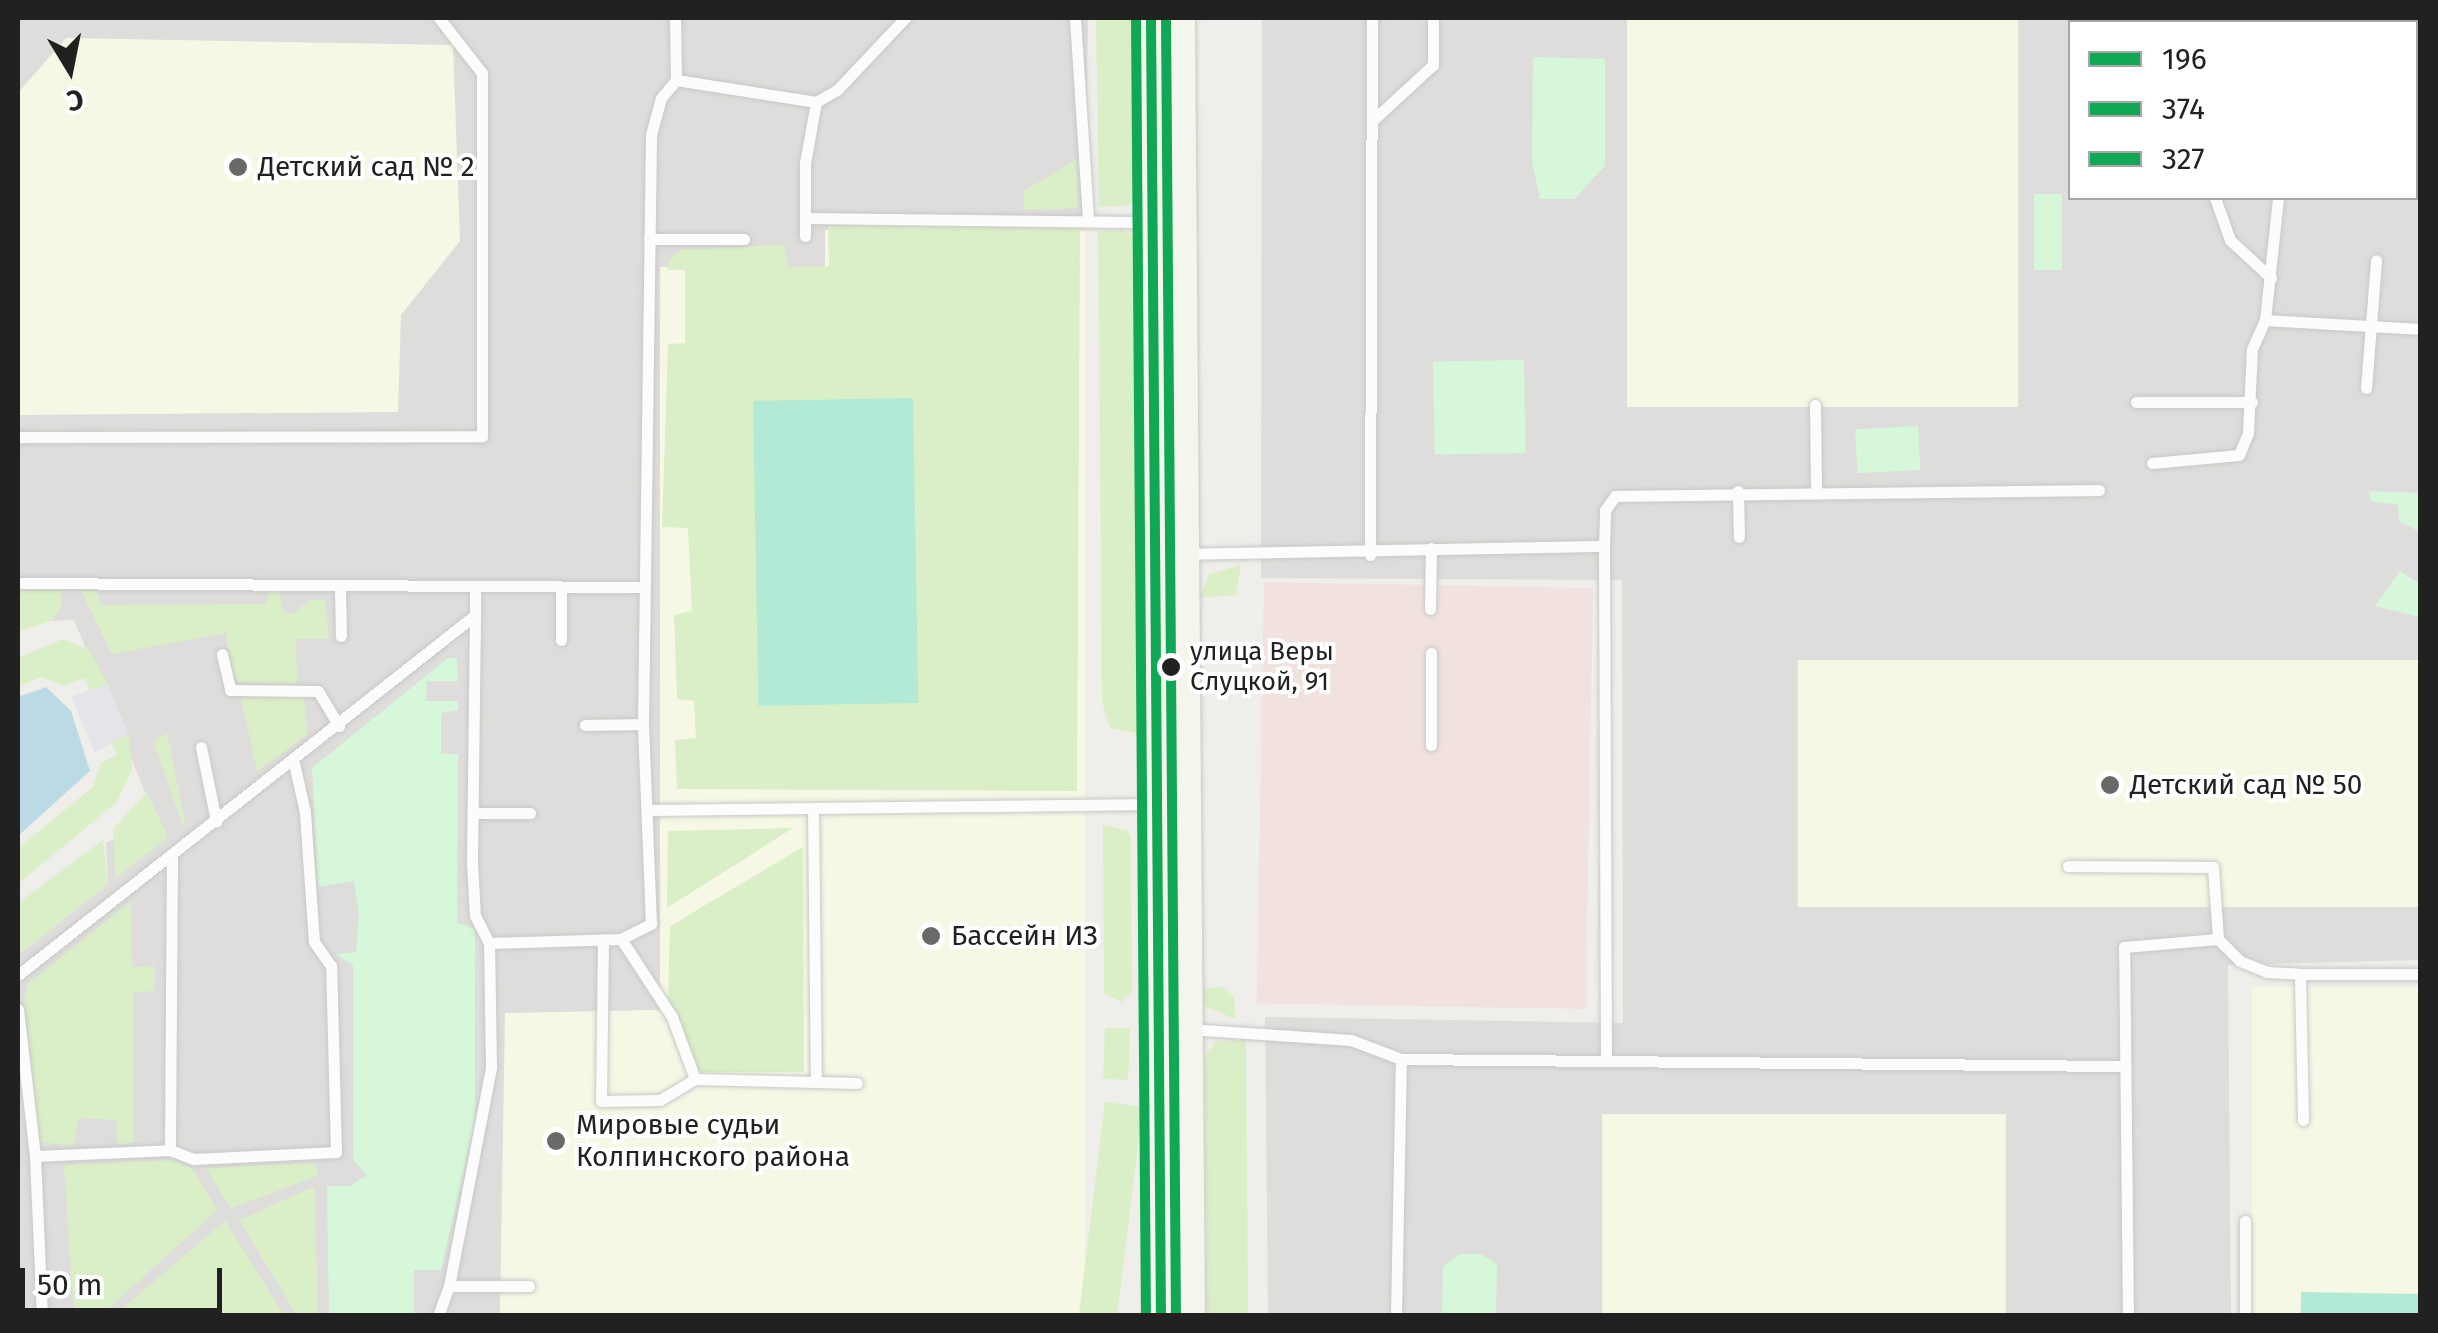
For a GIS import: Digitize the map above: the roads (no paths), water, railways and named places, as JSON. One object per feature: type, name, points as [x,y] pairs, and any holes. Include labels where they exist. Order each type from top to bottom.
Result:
[{"type":"street","points":[[1151,18],[1168,222]]},
{"type":"street","points":[[1161,1316],[1173,1029],[1168,222],[1180,18]]},
{"type":"street","points":[[1170,554],[1158,804],[1190,1316]]},
{"type":"lane","points":[[18,437],[482,436],[482,73],[440,18]]},
{"type":"lane","points":[[489,942],[622,939],[651,924],[651,810],[643,724],[652,118],[676,80],[676,18]]},
{"type":"lane","points":[[676,80],[816,102],[837,90],[905,18]]},
{"type":"lane","points":[[1075,18],[1088,221]]},
{"type":"lane","points":[[1370,555],[1372,18]]},
{"type":"lane","points":[[1372,121],[1433,65],[1433,18]]},
{"type":"lane","points":[[805,236],[806,152],[816,102]]},
{"type":"lane","points":[[2216,200],[2230,240],[2271,278]]},
{"type":"lane","points":[[2152,463],[2238,455],[2252,402],[2252,349],[2264,320],[2278,200]]},
{"type":"lane","points":[[805,218],[1168,222]]},
{"type":"lane","points":[[649,239],[744,240]]},
{"type":"lane","points":[[2366,388],[2376,260]]},
{"type":"lane","points":[[2264,320],[2420,328]]},
{"type":"lane","points":[[2136,402],[2252,402]]},
{"type":"lane","points":[[1815,405],[1816,491]]},
{"type":"lane","points":[[1606,1061],[1604,546],[1605,510],[1615,496],[1738,491],[2098,490]]},
{"type":"lane","points":[[1738,491],[1739,538]]},
{"type":"lane","points":[[1170,554],[1370,555],[1431,548],[1604,546]]},
{"type":"lane","points":[[1430,609],[1431,548]]},
{"type":"lane","points":[[18,583],[280,582],[340,590],[644,587]]},
{"type":"lane","points":[[561,588],[561,640]]},
{"type":"lane","points":[[340,590],[340,636]]},
{"type":"lane","points":[[438,1316],[449,1286],[491,1067],[489,942],[475,916],[475,590]]},
{"type":"lane","points":[[18,976],[294,763],[475,615]]},
{"type":"lane","points":[[1430,653],[1430,745]]},
{"type":"lane","points":[[222,654],[230,690],[318,691],[339,726]]},
{"type":"lane","points":[[585,725],[643,724]]},
{"type":"lane","points":[[201,747],[216,822]]},
{"type":"lane","points":[[35,1156],[170,1150],[194,1160],[336,1152],[331,966],[314,942],[306,812],[294,763]]},
{"type":"lane","points":[[651,810],[1158,804]]},
{"type":"lane","points":[[813,808],[816,1082]]},
{"type":"lane","points":[[473,813],[530,814]]},
{"type":"lane","points":[[170,1150],[172,857]]},
{"type":"lane","points":[[2068,866],[2214,867],[2218,939],[2240,961],[2300,974],[2420,974]]},
{"type":"lane","points":[[622,939],[672,1017],[695,1078]]},
{"type":"lane","points":[[2128,1316],[2124,947],[2218,939]]},
{"type":"lane","points":[[603,940],[601,1101],[660,1100],[695,1078],[858,1083]]},
{"type":"lane","points":[[2300,974],[2303,1120]]},
{"type":"lane","points":[[18,1009],[35,1156],[42,1316]]},
{"type":"lane","points":[[1173,1029],[1351,1040],[1401,1059],[2123,1066]]},
{"type":"lane","points":[[1396,1316],[1401,1059]]},
{"type":"lane","points":[[2245,1221],[2245,1316]]},
{"type":"lane","points":[[449,1286],[529,1286]]},
{"type":"water","points":[[46,687],[71,711],[90,771],[18,836],[18,697]]},
{"type":"place","name":"Детский сад № 2","points":[[238,167]]},
{"type":"place","name":"улица Веры Слуцкой, 91","points":[[1171,667]]},
{"type":"place","name":"Детский сад № 50","points":[[2110,785]]},
{"type":"place","name":"Бассейн ИЗ","points":[[931,936]]},
{"type":"place","name":"Мировые судьи Колпинского района","points":[[556,1141]]}]
